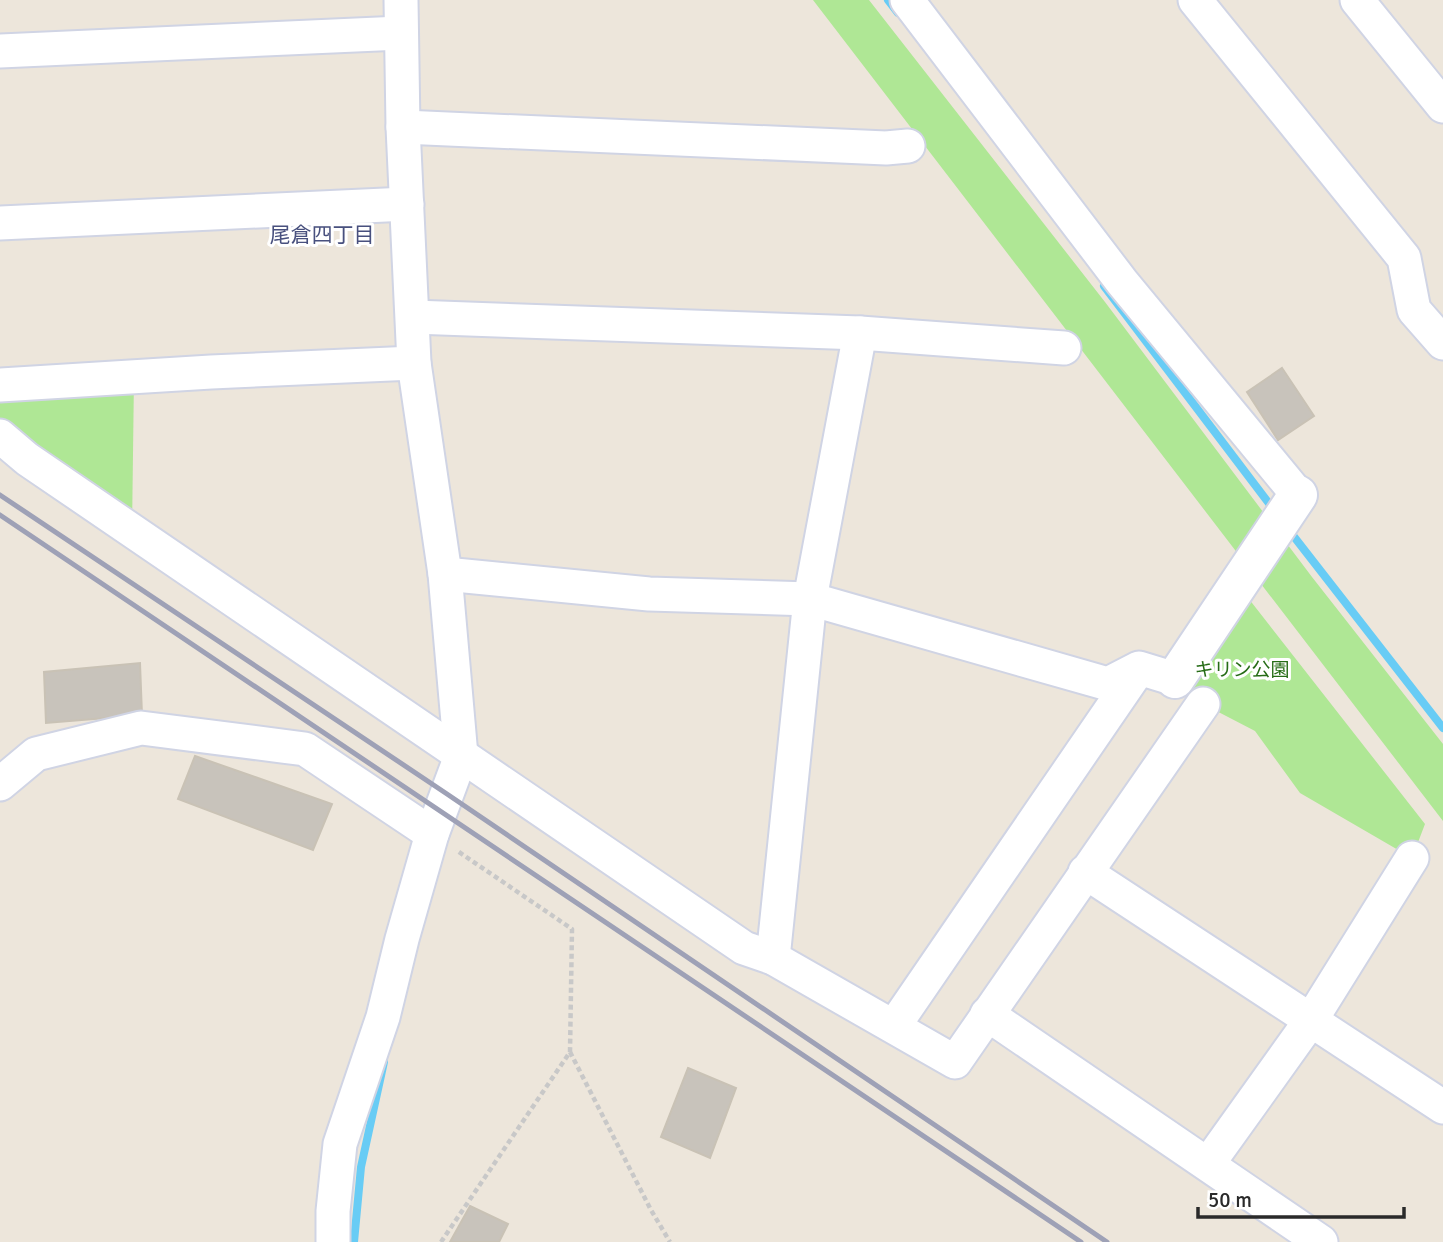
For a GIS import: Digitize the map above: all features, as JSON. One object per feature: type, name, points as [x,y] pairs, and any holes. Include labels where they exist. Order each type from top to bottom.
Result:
[{"type":"street","points":[[332,1242],[340,1144],[383,1017],[432,834],[461,755],[445,574],[414,363],[403,127],[401,0]]},
{"type":"street","points":[[0,436],[27,459],[744,948],[773,958],[955,1062],[1085,872],[1298,495],[1122,282],[907,0]]},
{"type":"street","points":[[1195,0],[1404,258],[1414,310],[1443,343]]},
{"type":"street","points":[[1357,0],[1443,106]]},
{"type":"street","points":[[0,51],[401,33]]},
{"type":"street","points":[[403,127],[886,148],[908,146]]},
{"type":"street","points":[[0,222],[407,204]]},
{"type":"street","points":[[413,317],[860,333],[1064,348]]},
{"type":"street","points":[[773,958],[810,599],[860,333]]},
{"type":"street","points":[[0,385],[414,363]]},
{"type":"street","points":[[445,574],[649,594],[810,599],[1108,684],[1139,668]]},
{"type":"street","points":[[1139,668],[1189,691]]},
{"type":"street","points":[[898,1029],[1139,668]]},
{"type":"street","points":[[0,784],[36,754],[141,729],[155,730],[305,749],[432,834]]},
{"type":"street","points":[[1208,1164],[1311,1020],[1412,858]]},
{"type":"street","points":[[1085,872],[1443,1107]]},
{"type":"street","points":[[987,1014],[1321,1242]]},
{"type":"path","points":[[432,834],[572,929],[570,1052],[670,1242]]},
{"type":"path","points":[[440,1242],[570,1052]]},
{"type":"green space","points":[[813,0],[869,0],[1105,302],[1312,577],[1443,744],[1443,821]]},
{"type":"green space","points":[[134,377],[132,531],[0,436],[0,385]]},
{"type":"green space","name":"キリン公園","points":[[1238,585],[1425,824],[1412,858],[1300,793],[1255,731],[1203,704],[1175,679]]},
{"type":"building","points":[[1282,368],[1314,416],[1278,440],[1247,392]]},
{"type":"building","points":[[140,663],[142,715],[46,723],[44,672]]},
{"type":"building","points":[[195,756],[332,804],[313,850],[178,799]]},
{"type":"building","points":[[688,1068],[736,1088],[710,1158],[661,1137]]},
{"type":"building","points":[[470,1206],[508,1224],[499,1242],[450,1242]]},
{"type":"waterway","points":[[888,0],[898,13]]},
{"type":"waterway","points":[[1104,286],[1274,510]]},
{"type":"waterway","points":[[1288,529],[1443,728]]},
{"type":"waterway","points":[[354,1242],[361,1167],[384,1062]]},
{"type":"railway","points":[[0,495],[447,794],[1107,1242]]},
{"type":"railway","points":[[0,515],[1081,1242]]},
{"type":"district","name":"尾倉四丁目","points":[[322,235]]}]
